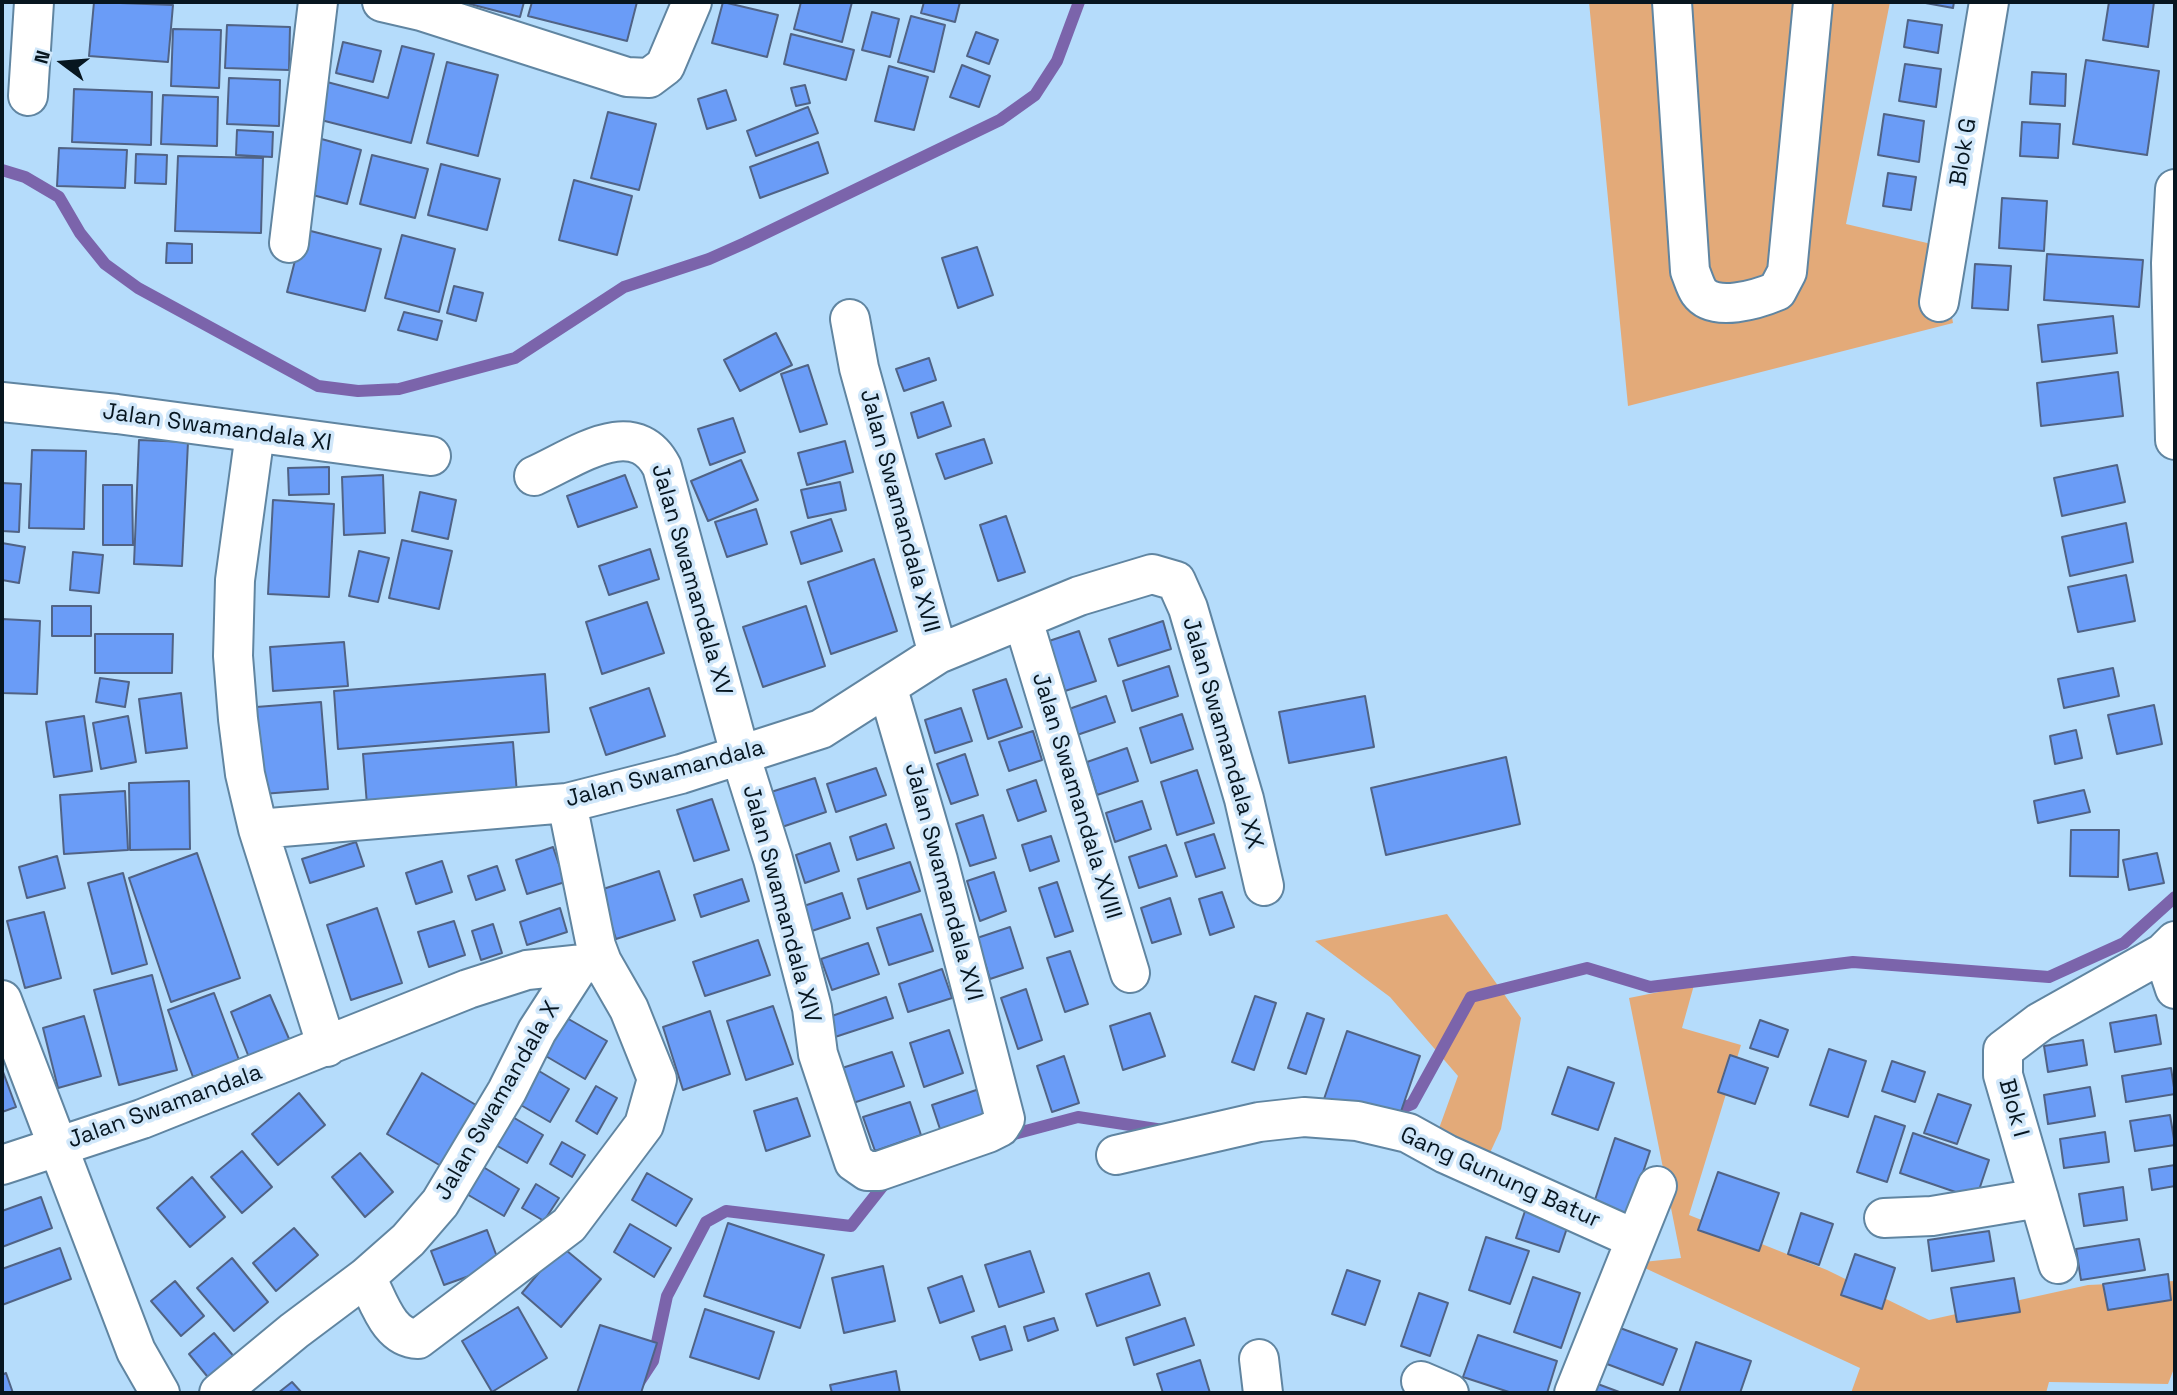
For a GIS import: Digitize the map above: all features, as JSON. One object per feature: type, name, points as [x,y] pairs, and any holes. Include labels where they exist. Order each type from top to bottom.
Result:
[{"type":"street","points":[[28,96],[34,2]]},
{"type":"street","points":[[289,243],[318,2]]},
{"type":"street","points":[[382,2],[421,11],[604,71],[627,77],[649,78],[665,66],[692,2]]},
{"type":"street","points":[[1672,2],[1690,271],[1700,293],[1715,302],[1756,299],[1777,291],[1787,272],[1813,2]]},
{"type":"street","name":"Blok G","points":[[1940,302],[1989,2]]},
{"type":"street","points":[[2175,189],[2171,263],[2175,440]]},
{"type":"street","name":"Jalan Swamandala XVII","points":[[850,319],[859,368],[938,654]]},
{"type":"street","name":"Jalan Swamandala XI","points":[[2,402],[431,456]]},
{"type":"street","points":[[255,433],[235,580],[233,656],[245,774],[258,829],[327,1047]]},
{"type":"street","name":"Jalan Swamandala XV","points":[[534,476],[619,439],[632,440],[653,451],[662,467],[740,754]]},
{"type":"street","name":"Jalan Swamandala","points":[[258,829],[567,803],[681,774],[821,729],[938,654],[1079,596],[1152,574],[1176,581]]},
{"type":"street","name":"Jalan Swamandala XX","points":[[1176,581],[1198,641],[1244,799],[1264,886]]},
{"type":"street","name":"Jalan Swamandala XVIII","points":[[1023,620],[1130,973]]},
{"type":"street","name":"Jalan Swamandala XVI","points":[[818,1054],[854,1162],[867,1171],[891,1168],[1000,1128],[1006,1119],[939,860],[887,689]]},
{"type":"street","name":"Jalan Swamandala XIV","points":[[740,754],[773,859],[812,1008],[818,1054]]},
{"type":"street","points":[[366,1276],[395,1332],[407,1338],[418,1339],[569,1225],[644,1125],[657,1079],[629,1009],[590,964],[567,803]]},
{"type":"street","points":[[2169,947],[2175,989]]},
{"type":"street","name":"Blok I","points":[[2058,1264],[2003,1075],[2003,1051],[2040,1022],[2169,947]]},
{"type":"street","name":"Jalan Swamandala","points":[[2,1166],[142,1119],[327,1047],[425,1004],[527,970],[590,964]]},
{"type":"street","name":"Jalan Swamandala X","points":[[219,1393],[408,1240],[440,1203],[500,1102],[537,1031],[590,964]]},
{"type":"street","points":[[2,1000],[136,1351],[160,1393]]},
{"type":"street","name":"Gang Gunung Batur","points":[[1116,1156],[1259,1122],[1304,1116],[1357,1121],[1408,1133],[1446,1154],[1635,1238]]},
{"type":"street","points":[[1574,1393],[1657,1186]]},
{"type":"street","points":[[1884,1218],[1932,1216],[2039,1198]]},
{"type":"shaded area","points":[[1589,2],[1890,2],[1846,224],[1940,246],[1953,323],[1628,406]]},
{"type":"shaded area","points":[[1447,914],[1521,1018],[1501,1129],[1476,1183],[1433,1145],[1458,1076],[1390,997],[1315,941]]},
{"type":"shaded area","points":[[1694,985],[1682,1028],[1741,1045],[1689,1215],[1827,1270],[1929,1320],[2088,1285],[2175,1281],[2175,1366],[2168,1384],[2049,1382],[2046,1393],[1851,1393],[1860,1368],[1634,1263],[1681,1258],[1629,998]]},
{"type":"building","points":[[94,2],[173,5],[168,62],[89,56]]},
{"type":"building","points":[[462,2],[524,2],[520,17]]},
{"type":"building","points":[[532,2],[637,2],[627,41],[528,16]]},
{"type":"building","points":[[723,2],[778,15],[767,57],[712,43]]},
{"type":"building","points":[[801,2],[852,2],[842,42],[794,29]]},
{"type":"building","points":[[924,2],[960,2],[955,22],[921,13]]},
{"type":"building","points":[[1920,2],[1954,2],[1953,8]]},
{"type":"building","points":[[2109,2],[2154,2],[2148,47],[2103,40]]},
{"type":"building","points":[[872,12],[899,19],[890,57],[862,50]]},
{"type":"building","points":[[911,16],[945,25],[934,72],[898,62]]},
{"type":"building","points":[[1908,20],[1942,25],[1938,53],[1904,47]]},
{"type":"building","points":[[227,25],[290,27],[289,70],[225,68]]},
{"type":"building","points":[[173,29],[221,30],[219,88],[171,86]]},
{"type":"building","points":[[976,32],[998,40],[989,64],[967,56]]},
{"type":"building","points":[[791,34],[854,50],[846,80],[784,64]]},
{"type":"building","points":[[343,42],[381,51],[373,82],[336,73]]},
{"type":"building","points":[[402,46],[434,54],[411,143],[317,119],[327,82],[388,98]]},
{"type":"building","points":[[2086,60],[2159,71],[2147,155],[2073,144]]},
{"type":"building","points":[[447,62],[498,75],[478,156],[427,143]]},
{"type":"building","points":[[1905,64],[1941,69],[1936,107],[1899,101]]},
{"type":"building","points":[[962,65],[990,76],[979,107],[950,97]]},
{"type":"building","points":[[889,66],[928,77],[914,130],[875,121]]},
{"type":"building","points":[[2032,72],[2066,74],[2065,106],[2030,104]]},
{"type":"building","points":[[229,78],[280,80],[279,126],[227,124]]},
{"type":"building","points":[[805,85],[810,103],[796,106],[791,88]]},
{"type":"building","points":[[74,89],[152,92],[151,145],[72,142]]},
{"type":"building","points":[[726,90],[736,120],[707,129],[698,99]]},
{"type":"building","points":[[163,95],[218,97],[217,146],[161,144]]},
{"type":"building","points":[[808,107],[818,133],[756,156],[747,131]]},
{"type":"building","points":[[608,112],[656,124],[639,190],[591,178]]},
{"type":"building","points":[[1884,114],[1924,121],[1919,162],[1878,155]]},
{"type":"building","points":[[2022,122],[2060,124],[2058,158],[2020,156]]},
{"type":"building","points":[[237,130],[273,132],[272,157],[236,155]]},
{"type":"building","points":[[318,138],[361,150],[347,204],[305,193]]},
{"type":"building","points":[[818,142],[828,173],[760,198],[750,167]]},
{"type":"building","points":[[59,148],[127,150],[125,188],[57,186]]},
{"type":"building","points":[[136,154],[167,155],[166,184],[135,183]]},
{"type":"building","points":[[372,155],[428,169],[415,218],[360,204]]},
{"type":"building","points":[[178,156],[263,158],[261,233],[175,231]]},
{"type":"building","points":[[441,164],[500,179],[487,230],[428,215]]},
{"type":"building","points":[[1888,173],[1916,177],[1911,210],[1883,206]]},
{"type":"building","points":[[574,180],[632,196],[617,255],[559,240]]},
{"type":"building","points":[[2002,198],[2047,201],[2044,251],[1999,248]]},
{"type":"building","points":[[303,229],[381,249],[365,311],[287,292]]},
{"type":"building","points":[[402,235],[455,249],[439,312],[385,298]]},
{"type":"building","points":[[167,243],[192,244],[192,263],[166,263]]},
{"type":"building","points":[[977,247],[993,295],[958,308],[942,258]]},
{"type":"building","points":[[2047,254],[2143,260],[2139,307],[2044,300]]},
{"type":"building","points":[[1975,264],[2011,266],[2008,310],[1972,308]]},
{"type":"building","points":[[454,286],[483,293],[476,321],[447,313]]},
{"type":"building","points":[[404,312],[442,321],[437,340],[398,330]]},
{"type":"building","points":[[2113,316],[2117,353],[2042,362],[2038,325]]},
{"type":"building","points":[[776,333],[792,365],[740,391],[724,360]]},
{"type":"building","points":[[929,358],[936,380],[904,391],[896,369]]},
{"type":"building","points":[[808,365],[827,424],[800,432],[781,374]]},
{"type":"building","points":[[2118,372],[2123,416],[2041,426],[2037,383]]},
{"type":"building","points":[[943,402],[951,426],[918,438],[911,413]]},
{"type":"building","points":[[733,418],[745,452],[710,465],[698,429]]},
{"type":"building","points":[[984,439],[992,463],[945,479],[936,454]]},
{"type":"building","points":[[139,440],[188,442],[182,566],[134,564]]},
{"type":"building","points":[[845,441],[853,472],[807,485],[798,453]]},
{"type":"building","points":[[32,450],[86,451],[84,529],[29,528]]},
{"type":"building","points":[[741,460],[758,500],[708,521],[691,481]]},
{"type":"building","points":[[2117,465],[2125,502],[2062,516],[2054,478]]},
{"type":"building","points":[[329,467],[329,494],[289,495],[288,468]]},
{"type":"building","points":[[383,475],[385,533],[344,535],[342,477]]},
{"type":"building","points":[[625,475],[637,507],[578,527],[567,496]]},
{"type":"building","points":[[840,482],[846,510],[808,518],[801,490]]},
{"type":"building","points":[[2,483],[21,484],[19,532],[2,531]]},
{"type":"building","points":[[103,485],[132,485],[133,545],[103,545]]},
{"type":"building","points":[[420,492],[456,500],[448,539],[412,531]]},
{"type":"building","points":[[273,500],[334,504],[329,597],[268,594]]},
{"type":"building","points":[[756,509],[767,544],[727,557],[715,522]]},
{"type":"building","points":[[1006,516],[1025,572],[998,581],[980,525]]},
{"type":"building","points":[[831,519],[842,551],[801,564],[791,532]]},
{"type":"building","points":[[2126,523],[2133,562],[2070,576],[2062,537]]},
{"type":"building","points":[[402,540],[452,551],[439,609],[389,598]]},
{"type":"building","points":[[2,543],[25,547],[19,583],[2,580]]},
{"type":"building","points":[[650,549],[659,579],[609,595],[599,566]]},
{"type":"building","points":[[359,551],[389,558],[378,602],[349,596]]},
{"type":"building","points":[[73,552],[103,555],[99,593],[70,590]]},
{"type":"building","points":[[874,559],[897,631],[831,654],[808,582]]},
{"type":"building","points":[[2126,575],[2135,621],[2078,632],[2068,587]]},
{"type":"building","points":[[647,602],[664,653],[602,674],[586,622]]},
{"type":"building","points":[[52,606],[91,606],[91,636],[52,636]]},
{"type":"building","points":[[806,606],[825,666],[763,687],[743,627]]},
{"type":"building","points":[[2,619],[40,621],[37,694],[2,693]]},
{"type":"building","points":[[1163,621],[1171,649],[1118,666],[1109,639]]},
{"type":"building","points":[[1079,631],[1096,681],[1065,691],[1049,641]]},
{"type":"building","points":[[95,634],[173,634],[172,673],[95,673]]},
{"type":"building","points":[[344,642],[348,686],[273,691],[270,647]]},
{"type":"building","points":[[1169,666],[1178,696],[1132,711],[1123,681]]},
{"type":"building","points":[[2113,668],[2119,696],[2064,708],[2058,679]]},
{"type":"building","points":[[545,674],[549,732],[338,749],[334,691]]},
{"type":"building","points":[[100,678],[129,682],[125,707],[96,702]]},
{"type":"building","points":[[1006,679],[1022,727],[988,739],[973,690]]},
{"type":"building","points":[[649,688],[665,736],[606,755],[590,708]]},
{"type":"building","points":[[181,693],[187,748],[146,753],[139,699]]},
{"type":"building","points":[[1106,696],[1115,722],[1077,735],[1069,709]]},
{"type":"building","points":[[1365,696],[1374,747],[1289,763],[1279,712]]},
{"type":"building","points":[[321,702],[328,789],[262,794],[256,707]]},
{"type":"building","points":[[2154,705],[2162,744],[2117,754],[2108,715]]},
{"type":"building","points":[[961,708],[972,741],[935,753],[925,720]]},
{"type":"building","points":[[1182,714],[1193,749],[1151,763],[1140,728]]},
{"type":"building","points":[[84,716],[92,771],[54,777],[46,722]]},
{"type":"building","points":[[128,716],[136,762],[101,769],[93,723]]},
{"type":"building","points":[[2076,730],[2082,758],[2055,764],[2050,736]]},
{"type":"building","points":[[1033,731],[1042,760],[1009,771],[999,742]]},
{"type":"building","points":[[513,742],[517,794],[367,805],[363,754]]},
{"type":"building","points":[[1127,748],[1138,781],[1097,795],[1087,762]]},
{"type":"building","points":[[965,754],[978,795],[951,804],[937,764]]},
{"type":"building","points":[[1506,757],[1520,824],[1386,855],[1371,788]]},
{"type":"building","points":[[876,768],[886,795],[836,812],[827,784]]},
{"type":"building","points":[[1197,770],[1214,823],[1177,835],[1161,782]]},
{"type":"building","points":[[815,778],[826,812],[782,827],[771,792]]},
{"type":"building","points":[[1036,780],[1046,811],[1018,821],[1007,790]]},
{"type":"building","points":[[189,781],[190,849],[130,850],[129,783]]},
{"type":"building","points":[[2084,790],[2090,812],[2038,823],[2034,801]]},
{"type":"building","points":[[125,791],[128,850],[64,854],[60,795]]},
{"type":"building","points":[[712,799],[729,850],[694,861],[677,810]]},
{"type":"building","points":[[1142,801],[1151,829],[1115,842],[1106,813]]},
{"type":"building","points":[[983,815],[996,858],[970,866],[956,824]]},
{"type":"building","points":[[886,824],[894,848],[857,860],[850,837]]},
{"type":"building","points":[[2071,830],[2119,830],[2118,877],[2070,876]]},
{"type":"building","points":[[1214,834],[1225,868],[1196,877],[1185,843]]},
{"type":"building","points":[[1051,836],[1059,861],[1030,871],[1022,845]]},
{"type":"building","points":[[356,842],[364,866],[310,883],[302,859]]},
{"type":"building","points":[[830,843],[839,871],[805,883],[796,855]]},
{"type":"building","points":[[1166,845],[1177,876],[1139,888],[1129,857]]},
{"type":"building","points":[[553,847],[565,882],[527,894],[516,860]]},
{"type":"building","points":[[197,853],[240,978],[171,1002],[129,878]]},
{"type":"building","points":[[2157,853],[2164,883],[2129,890],[2123,860]]},
{"type":"building","points":[[57,856],[65,888],[27,898],[19,867]]},
{"type":"building","points":[[442,861],[452,892],[416,904],[406,873]]},
{"type":"building","points":[[910,862],[920,891],[867,909],[858,879]]},
{"type":"building","points":[[497,866],[505,890],[476,900],[468,876]]},
{"type":"building","points":[[659,871],[675,920],[616,939],[600,890]]},
{"type":"building","points":[[994,872],[1006,911],[980,921],[967,881]]},
{"type":"building","points":[[123,873],[147,964],[112,974],[88,883]]},
{"type":"building","points":[[742,879],[749,901],[701,917],[694,895]]},
{"type":"building","points":[[1057,882],[1073,931],[1055,937],[1039,888]]},
{"type":"building","points":[[1222,892],[1234,927],[1210,935],[1199,899]]},
{"type":"building","points":[[842,893],[850,918],[806,933],[798,908]]},
{"type":"building","points":[[1170,898],[1181,934],[1152,943],[1141,908]]},
{"type":"building","points":[[377,908],[402,983],[351,1000],[327,925]]},
{"type":"building","points":[[560,908],[567,932],[527,945],[520,922]]},
{"type":"building","points":[[44,912],[61,978],[25,988],[7,921]]},
{"type":"building","points":[[921,914],[933,951],[889,965],[877,928]]},
{"type":"building","points":[[454,921],[465,955],[429,967],[418,932]]},
{"type":"building","points":[[493,924],[502,953],[481,960],[472,931]]},
{"type":"building","points":[[1010,927],[1023,968],[990,979],[977,938]]},
{"type":"building","points":[[758,940],[770,975],[705,996],[693,962]]},
{"type":"building","points":[[868,943],[879,974],[832,990],[821,959]]},
{"type":"building","points":[[1070,951],[1088,1004],[1065,1012],[1047,958]]},
{"type":"building","points":[[942,969],[952,998],[908,1012],[899,984]]},
{"type":"building","points":[[152,975],[177,1070],[119,1085],[94,990]]},
{"type":"building","points":[[1026,989],[1042,1040],[1018,1049],[1001,998]]},
{"type":"building","points":[[214,993],[239,1060],[193,1077],[168,1010]]},
{"type":"building","points":[[270,995],[293,1048],[252,1065],[231,1012]]},
{"type":"building","points":[[1255,996],[1276,1003],[1254,1070],[1232,1062]]},
{"type":"building","points":[[886,997],[893,1018],[835,1037],[829,1017]]},
{"type":"building","points":[[773,1006],[793,1064],[746,1080],[727,1021]]},
{"type":"building","points":[[710,1011],[730,1074],[683,1090],[663,1027]]},
{"type":"building","points":[[1150,1013],[1165,1056],[1123,1070],[1110,1026]]},
{"type":"building","points":[[1307,1013],[1324,1019],[1306,1074],[1288,1068]]},
{"type":"building","points":[[2156,1015],[2161,1044],[2115,1052],[2110,1023]]},
{"type":"building","points":[[84,1016],[101,1076],[58,1088],[43,1028]]},
{"type":"building","points":[[565,1017],[607,1041],[585,1079],[544,1055]]},
{"type":"building","points":[[1760,1020],[1788,1030],[1778,1057],[1750,1048]]},
{"type":"building","points":[[949,1030],[963,1073],[924,1087],[910,1043]]},
{"type":"building","points":[[1347,1031],[1420,1056],[1396,1126],[1323,1102]]},
{"type":"building","points":[[2083,1040],[2087,1065],[2048,1072],[2044,1046]]},
{"type":"building","points":[[1829,1049],[1866,1061],[1848,1117],[1810,1105]]},
{"type":"building","points":[[892,1052],[904,1086],[850,1104],[839,1069]]},
{"type":"building","points":[[1730,1055],[1768,1068],[1755,1104],[1718,1092]]},
{"type":"building","points":[[1064,1056],[1079,1103],[1052,1112],[1037,1066]]},
{"type":"building","points":[[1892,1061],[1925,1072],[1915,1102],[1882,1091]]},
{"type":"building","points":[[1568,1067],[1614,1083],[1598,1130],[1552,1114]]},
{"type":"building","points":[[2171,1068],[2175,1094],[2126,1102],[2122,1076]]},
{"type":"building","points":[[2,1069],[16,1107],[2,1112]]},
{"type":"building","points":[[539,1071],[569,1089],[550,1122],[519,1104]]},
{"type":"building","points":[[422,1073],[481,1108],[446,1169],[387,1134]]},
{"type":"building","points":[[596,1086],[617,1098],[597,1134],[576,1121]]},
{"type":"building","points":[[988,1086],[999,1123],[944,1141],[932,1105]]},
{"type":"building","points":[[2090,1087],[2095,1116],[2048,1124],[2044,1095]]},
{"type":"building","points":[[299,1093],[325,1125],[278,1165],[252,1134]]},
{"type":"building","points":[[1938,1094],[1971,1105],[1957,1144],[1924,1133]]},
{"type":"building","points":[[797,1098],[810,1136],[766,1151],[754,1111]]},
{"type":"building","points":[[910,1102],[921,1135],[875,1151],[863,1117]]},
{"type":"building","points":[[2170,1115],[2175,1145],[2135,1151],[2130,1121]]},
{"type":"building","points":[[511,1116],[543,1135],[527,1163],[494,1144]]},
{"type":"building","points":[[1875,1116],[1905,1126],[1887,1182],[1857,1172]]},
{"type":"building","points":[[2105,1132],[2109,1162],[2064,1168],[2060,1139]]},
{"type":"building","points":[[1913,1133],[1989,1160],[1976,1199],[1900,1173]]},
{"type":"building","points":[[1615,1138],[1650,1151],[1629,1215],[1594,1203]]},
{"type":"building","points":[[562,1142],[585,1155],[572,1177],[550,1164]]},
{"type":"building","points":[[242,1151],[272,1187],[242,1213],[211,1177]]},
{"type":"building","points":[[360,1153],[393,1192],[365,1217],[332,1177]]},
{"type":"building","points":[[480,1165],[519,1189],[504,1216],[465,1193]]},
{"type":"building","points":[[2175,1165],[2175,1186],[2152,1190],[2149,1169]]},
{"type":"building","points":[[1718,1172],[1779,1193],[1759,1251],[1698,1230]]},
{"type":"building","points":[[647,1173],[692,1199],[676,1226],[632,1200]]},
{"type":"building","points":[[192,1177],[225,1217],[190,1247],[157,1208]]},
{"type":"building","points":[[536,1184],[559,1198],[544,1221],[522,1208]]},
{"type":"building","points":[[2123,1187],[2127,1220],[2084,1226],[2079,1194]]},
{"type":"building","points":[[41,1197],[52,1228],[2,1247],[2,1211]]},
{"type":"building","points":[[1525,1211],[1568,1225],[1559,1252],[1516,1238]]},
{"type":"building","points":[[1801,1213],[1833,1224],[1819,1265],[1788,1254]]},
{"type":"building","points":[[728,1223],[824,1255],[800,1328],[704,1296]]},
{"type":"building","points":[[630,1224],[671,1248],[654,1277],[614,1252]]},
{"type":"building","points":[[294,1228],[318,1255],[276,1291],[253,1263]]},
{"type":"building","points":[[487,1230],[500,1265],[444,1285],[431,1251]]},
{"type":"building","points":[[1989,1231],[1994,1261],[1932,1271],[1928,1240]]},
{"type":"building","points":[[1486,1237],[1529,1251],[1510,1304],[1469,1290]]},
{"type":"building","points":[[2139,1239],[2145,1270],[2081,1280],[2076,1249]]},
{"type":"building","points":[[561,1246],[601,1279],[561,1327],[522,1293]]},
{"type":"building","points":[[60,1248],[71,1279],[2,1305],[2,1269]]},
{"type":"building","points":[[1030,1251],[1044,1292],[999,1307],[985,1265]]},
{"type":"building","points":[[1855,1254],[1895,1268],[1882,1309],[1841,1295]]},
{"type":"building","points":[[232,1258],[268,1302],[234,1331],[197,1288]]},
{"type":"building","points":[[883,1266],[895,1321],[844,1333],[832,1278]]},
{"type":"building","points":[[1347,1270],[1380,1281],[1365,1325],[1332,1314]]},
{"type":"building","points":[[1149,1273],[1160,1305],[1097,1326],[1086,1294]]},
{"type":"building","points":[[2168,1274],[2171,1300],[2108,1310],[2103,1284]]},
{"type":"building","points":[[962,1276],[974,1311],[940,1323],[928,1288]]},
{"type":"building","points":[[1533,1277],[1580,1293],[1561,1348],[1514,1332]]},
{"type":"building","points":[[2014,1278],[2020,1312],[1957,1322],[1951,1288]]},
{"type":"building","points":[[175,1281],[204,1316],[181,1336],[151,1301]]},
{"type":"building","points":[[1419,1293],[1448,1303],[1430,1356],[1401,1346]]},
{"type":"building","points":[[518,1307],[547,1358],[492,1392],[462,1341]]},
{"type":"building","points":[[705,1309],[774,1332],[759,1379],[690,1357]]},
{"type":"building","points":[[1054,1318],[1058,1330],[1028,1341],[1024,1327]]},
{"type":"building","points":[[1185,1318],[1194,1345],[1134,1365],[1126,1338]]},
{"type":"building","points":[[600,1325],[657,1343],[641,1393],[577,1393]]},
{"type":"building","points":[[1612,1325],[1677,1349],[1663,1385],[1599,1361]]},
{"type":"building","points":[[1005,1326],[1012,1350],[980,1360],[972,1337]]},
{"type":"building","points":[[214,1333],[236,1359],[211,1381],[189,1354]]},
{"type":"building","points":[[1478,1335],[1557,1361],[1547,1393],[1512,1393],[1463,1377]]},
{"type":"building","points":[[1696,1342],[1751,1361],[1740,1393],[1679,1393]]},
{"type":"building","points":[[1200,1360],[1210,1393],[1163,1393],[1157,1374]]},
{"type":"building","points":[[896,1371],[900,1393],[832,1393],[830,1385]]},
{"type":"building","points":[[6,1373],[13,1393],[2,1393],[2,1375]]},
{"type":"building","points":[[292,1382],[302,1393],[278,1393]]},
{"type":"building","points":[[1595,1383],[1622,1393],[1591,1393]]},
{"type":"waterway","points":[[2,170],[25,177],[59,197],[80,233],[105,264],[138,288],[318,386],[358,391],[399,389],[515,358],[624,287],[709,259],[1000,120],[1035,95],[1057,61],[1079,2]]},
{"type":"waterway","points":[[1388,1114],[1412,1104],[1471,997],[1587,968],[1650,987],[1853,962],[2049,977],[2124,943],[2175,897]]},
{"type":"waterway","points":[[1003,1137],[1078,1117],[1163,1130]]},
{"type":"waterway","points":[[632,1393],[653,1361],[667,1296],[706,1222],[726,1211],[851,1226],[889,1178]]}]
